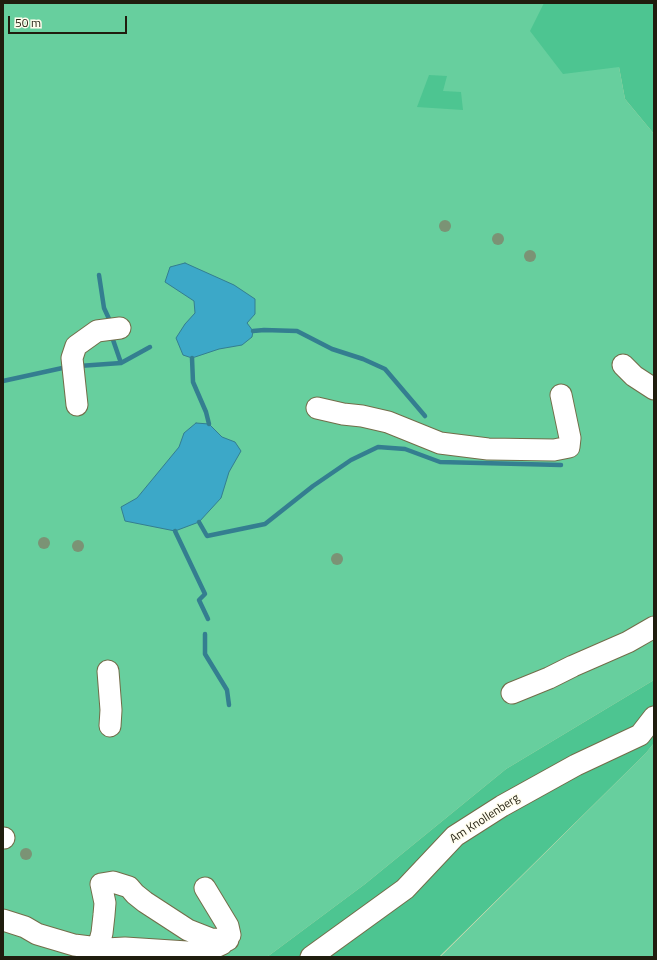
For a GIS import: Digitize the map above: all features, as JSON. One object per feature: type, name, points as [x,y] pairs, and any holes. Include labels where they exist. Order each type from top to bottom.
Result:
[{"type":"lane","points":[[77,405],[72,358],[76,346],[98,331],[120,328]]},
{"type":"lane","points":[[623,365],[634,376],[654,389]]},
{"type":"lane","points":[[317,408],[388,422],[440,443],[488,449],[554,450],[569,447],[570,438],[561,395]]},
{"type":"lane","points":[[512,693],[628,642],[654,627]]},
{"type":"lane","points":[[108,671],[111,710],[110,726]]},
{"type":"lane","name":"Am Knollenberg","points":[[311,957],[405,889],[455,836],[502,806],[576,765],[640,735],[654,717]]},
{"type":"lane","points":[[98,948],[102,933],[104,915],[102,884],[113,882],[129,887],[135,894],[162,914],[197,935],[211,939],[228,940]]},
{"type":"lane","points":[[3,920],[25,927],[37,934],[74,945],[98,948],[187,952],[209,950],[228,940],[230,936],[228,926],[205,888]]},
{"type":"green space","points":[[3,3],[589,3],[619,67],[625,99],[654,134],[654,680],[506,769],[365,884],[267,957],[3,957]]},
{"type":"green space","points":[[544,3],[654,3],[654,134],[625,99],[619,67],[563,74],[530,31]]},
{"type":"green space","points":[[429,75],[447,76],[443,91],[461,92],[463,110],[417,107]]},
{"type":"green space","points":[[654,680],[654,743],[646,753],[439,957],[267,957],[365,884],[506,769]]},
{"type":"green space","points":[[654,743],[654,957],[440,957],[646,753]]},
{"type":"water","points":[[185,263],[234,285],[255,299],[255,314],[247,323],[253,331],[252,337],[242,345],[219,349],[192,358],[183,355],[176,338],[185,324],[195,313],[194,301],[165,282],[170,267]]},
{"type":"water","points":[[196,423],[209,424],[222,437],[235,442],[241,451],[229,472],[221,498],[199,522],[175,531],[125,521],[121,507],[137,498],[179,447],[184,433]]},
{"type":"waterway","points":[[99,275],[104,308],[110,321]]},
{"type":"waterway","points":[[253,331],[297,331],[332,349],[363,359],[385,369],[425,416]]},
{"type":"waterway","points":[[111,334],[121,363]]},
{"type":"waterway","points":[[79,366],[121,363],[150,347]]},
{"type":"waterway","points":[[192,358],[193,382],[206,412],[209,424]]},
{"type":"waterway","points":[[3,381],[67,367]]},
{"type":"waterway","points":[[199,522],[207,536],[265,524],[313,486],[351,460],[378,447],[405,449],[440,462],[561,465]]},
{"type":"waterway","points":[[175,531],[205,594],[199,600],[208,619]]},
{"type":"waterway","points":[[205,634],[205,654],[227,690],[229,705]]}]
